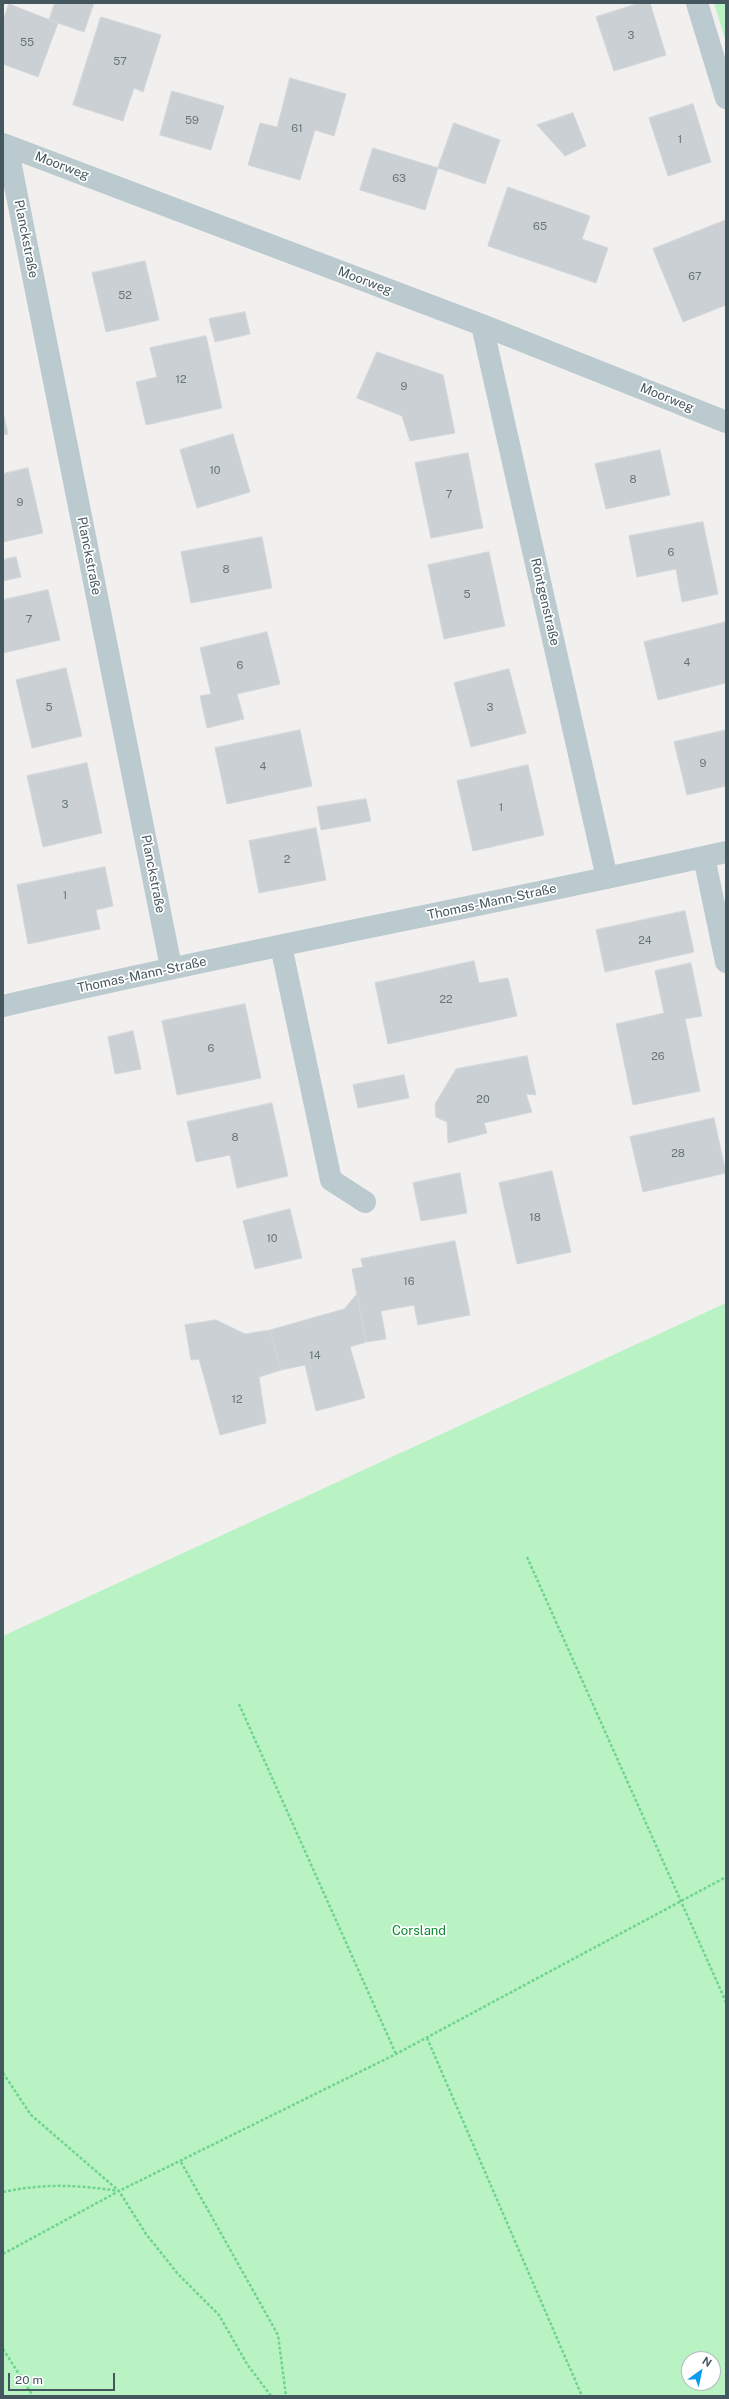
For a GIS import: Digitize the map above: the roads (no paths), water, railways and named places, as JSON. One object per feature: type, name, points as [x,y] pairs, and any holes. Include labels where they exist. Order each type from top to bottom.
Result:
[{"type":"street","points":[[697,3],[726,98]]},
{"type":"street","name":"Moorweg","points":[[5,145],[482,324],[726,422]]},
{"type":"street","name":"Planckstraße","points":[[5,145],[171,967]]},
{"type":"street","name":"Röntgenstraße","points":[[482,324],[607,878]]},
{"type":"street","name":"Thomas-Mann-Straße","points":[[3,1006],[171,967],[281,946],[726,852]]},
{"type":"street","points":[[704,857],[726,962]]},
{"type":"street","points":[[281,946],[331,1180],[365,1202]]},
{"type":"park label","name":"Corsland","points":[[419,1931]]}]
